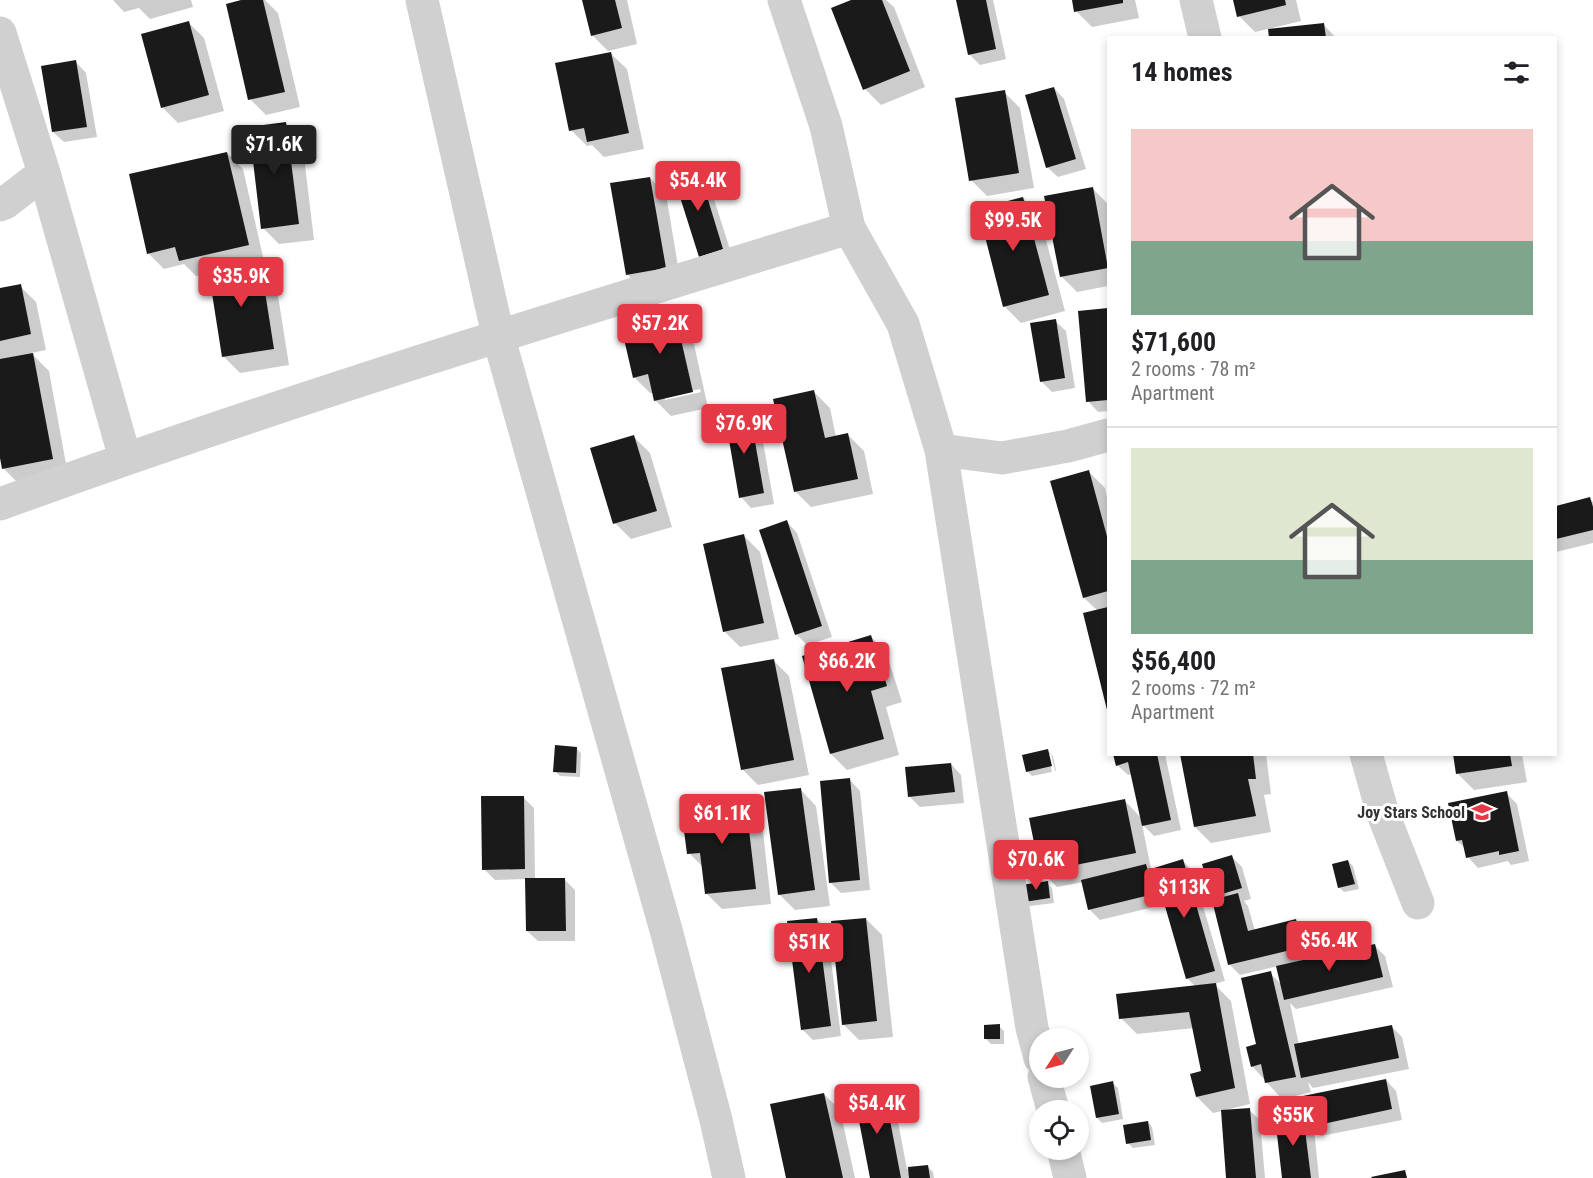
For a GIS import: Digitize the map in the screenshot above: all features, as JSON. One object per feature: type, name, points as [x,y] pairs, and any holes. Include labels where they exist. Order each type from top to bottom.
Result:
[{"type":"street","points":[[422,0],[498,335],[666,930],[729,1178]]},
{"type":"street","points":[[784,0],[826,126],[849,228],[903,324],[941,450],[1032,1028]]},
{"type":"street","points":[[1196,0],[1205,36]]},
{"type":"street","points":[[0,33],[44,173],[125,458]]},
{"type":"street","points":[[0,205],[44,173]]},
{"type":"street","points":[[0,504],[125,458],[331,389],[498,335],[849,228]]},
{"type":"street","points":[[941,450],[1002,458],[1068,446],[1107,435]]},
{"type":"street","points":[[1367,756],[1383,814],[1418,903]]},
{"type":"street","points":[[1066,1160],[1070,1178]]},
{"type":"building","points":[[241,0],[263,0],[285,92],[248,100],[226,4]]},
{"type":"building","points":[[582,0],[615,0],[622,28],[591,36]]},
{"type":"building","points":[[851,0],[882,0],[910,71],[863,90],[831,8]]},
{"type":"building","points":[[956,0],[986,0],[996,49],[968,55]]},
{"type":"building","points":[[1072,0],[1123,0],[1123,3],[1074,12]]},
{"type":"building","points":[[1233,0],[1285,0],[1286,5],[1237,17]]},
{"type":"building","points":[[189,21],[209,95],[161,108],[141,34]]},
{"type":"building","points":[[1324,23],[1326,36],[1269,36],[1268,29]]},
{"type":"building","points":[[611,52],[629,133],[587,142],[584,128],[569,131],[555,63]]},
{"type":"building","points":[[76,60],[87,127],[52,132],[41,66]]},
{"type":"building","points":[[1054,87],[1076,159],[1046,168],[1025,95]]},
{"type":"building","points":[[1005,90],[1019,173],[969,181],[955,98]]},
{"type":"building","points":[[286,122],[299,224],[261,229],[249,127]]},
{"type":"building","points":[[227,152],[249,245],[179,261],[175,247],[147,254],[129,174]]},
{"type":"building","points":[[698,167],[723,249],[699,257],[673,175]]},
{"type":"building","points":[[650,177],[666,268],[626,275],[610,183]]},
{"type":"building","points":[[1093,187],[1107,268],[1060,277],[1044,196]]},
{"type":"building","points":[[1023,197],[1049,295],[1003,307],[978,209]]},
{"type":"building","points":[[260,260],[274,349],[222,357],[208,268]]},
{"type":"building","points":[[21,284],[31,334],[0,341],[0,288]]},
{"type":"building","points":[[1107,308],[1107,400],[1086,402],[1078,311]]},
{"type":"building","points":[[674,309],[693,392],[654,401],[648,374],[633,378],[624,339],[639,336],[635,318]]},
{"type":"building","points":[[1056,319],[1065,378],[1040,382],[1030,323]]},
{"type":"building","points":[[33,353],[53,459],[2,469],[0,359]]},
{"type":"building","points":[[814,390],[825,438],[848,433],[858,479],[794,492],[773,399]]},
{"type":"building","points":[[750,413],[764,493],[739,498],[725,417]]},
{"type":"building","points":[[634,435],[657,511],[613,524],[590,448]]},
{"type":"building","points":[[1089,470],[1107,536],[1107,591],[1083,598],[1050,481]]},
{"type":"building","points":[[1590,497],[1593,507],[1593,530],[1557,539],[1557,506]]},
{"type":"building","points":[[787,520],[822,626],[795,635],[759,530]]},
{"type":"building","points":[[744,534],[764,623],[723,632],[703,544]]},
{"type":"building","points":[[1107,607],[1107,710],[1083,613]]},
{"type":"building","points":[[871,635],[887,686],[871,691],[884,739],[830,754],[802,656]]},
{"type":"building","points":[[774,659],[794,760],[741,770],[721,668]]},
{"type":"building","points":[[555,745],[577,747],[576,773],[553,772]]},
{"type":"building","points":[[1048,749],[1052,766],[1026,772],[1022,755]]},
{"type":"building","points":[[1114,756],[1157,756],[1171,820],[1142,826],[1128,762],[1116,766]]},
{"type":"building","points":[[1180,756],[1253,756],[1256,779],[1248,779],[1256,816],[1194,827]]},
{"type":"building","points":[[1453,756],[1510,756],[1512,766],[1456,774]]},
{"type":"building","points":[[951,763],[955,792],[908,797],[905,767]]},
{"type":"building","points":[[850,778],[860,880],[829,883],[820,781]]},
{"type":"building","points":[[801,788],[815,890],[778,895],[764,792]]},
{"type":"building","points":[[1507,791],[1519,851],[1499,855],[1499,851],[1466,858],[1462,840],[1456,841],[1448,803]]},
{"type":"building","points":[[481,796],[524,796],[525,869],[482,870]]},
{"type":"building","points":[[745,796],[756,889],[705,894],[700,853],[687,854],[683,823],[697,822],[695,801]]},
{"type":"building","points":[[1125,799],[1136,853],[1040,872],[1029,818]]},
{"type":"building","points":[[1232,855],[1242,888],[1212,897],[1202,864]]},
{"type":"building","points":[[1183,859],[1215,971],[1186,979],[1154,868]]},
{"type":"building","points":[[1348,860],[1355,884],[1338,888],[1332,864]]},
{"type":"building","points":[[1146,864],[1154,894],[1088,910],[1081,880]]},
{"type":"building","points":[[525,878],[565,878],[566,931],[526,931]]},
{"type":"building","points":[[1048,881],[1050,898],[1024,902],[1021,885]]},
{"type":"building","points":[[1238,893],[1248,931],[1296,919],[1303,947],[1228,965],[1212,900]]},
{"type":"building","points":[[817,918],[831,1026],[801,1030],[787,921]]},
{"type":"building","points":[[866,918],[877,1021],[842,1025],[831,921]]},
{"type":"building","points":[[1375,944],[1383,977],[1284,1000],[1276,966]]},
{"type":"building","points":[[1271,971],[1296,1077],[1265,1083],[1261,1064],[1251,1067],[1246,1047],[1256,1044],[1241,978]]},
{"type":"building","points":[[1216,983],[1235,1088],[1196,1097],[1190,1074],[1201,1071],[1189,1012],[1119,1019],[1116,994]]},
{"type":"building","points":[[1000,1024],[1000,1039],[984,1039],[984,1025]]},
{"type":"building","points":[[1392,1025],[1399,1058],[1301,1078],[1294,1044]]},
{"type":"building","points":[[1386,1079],[1392,1109],[1309,1127],[1303,1096]]},
{"type":"building","points":[[1113,1081],[1119,1114],[1096,1118],[1090,1086]]},
{"type":"building","points":[[884,1089],[901,1178],[870,1178],[854,1095]]},
{"type":"building","points":[[824,1093],[843,1178],[786,1178],[770,1104]]},
{"type":"building","points":[[1250,1108],[1256,1178],[1226,1178],[1221,1110]]},
{"type":"building","points":[[1303,1114],[1311,1178],[1282,1178],[1275,1117]]},
{"type":"building","points":[[1148,1121],[1151,1140],[1126,1144],[1123,1125]]},
{"type":"building","points":[[928,1165],[930,1178],[909,1178],[908,1167]]},
{"type":"building","points":[[1405,1170],[1407,1178],[1371,1177]]},
{"type":"place","name":"Joy Stars School","points":[[1482,812]]}]
